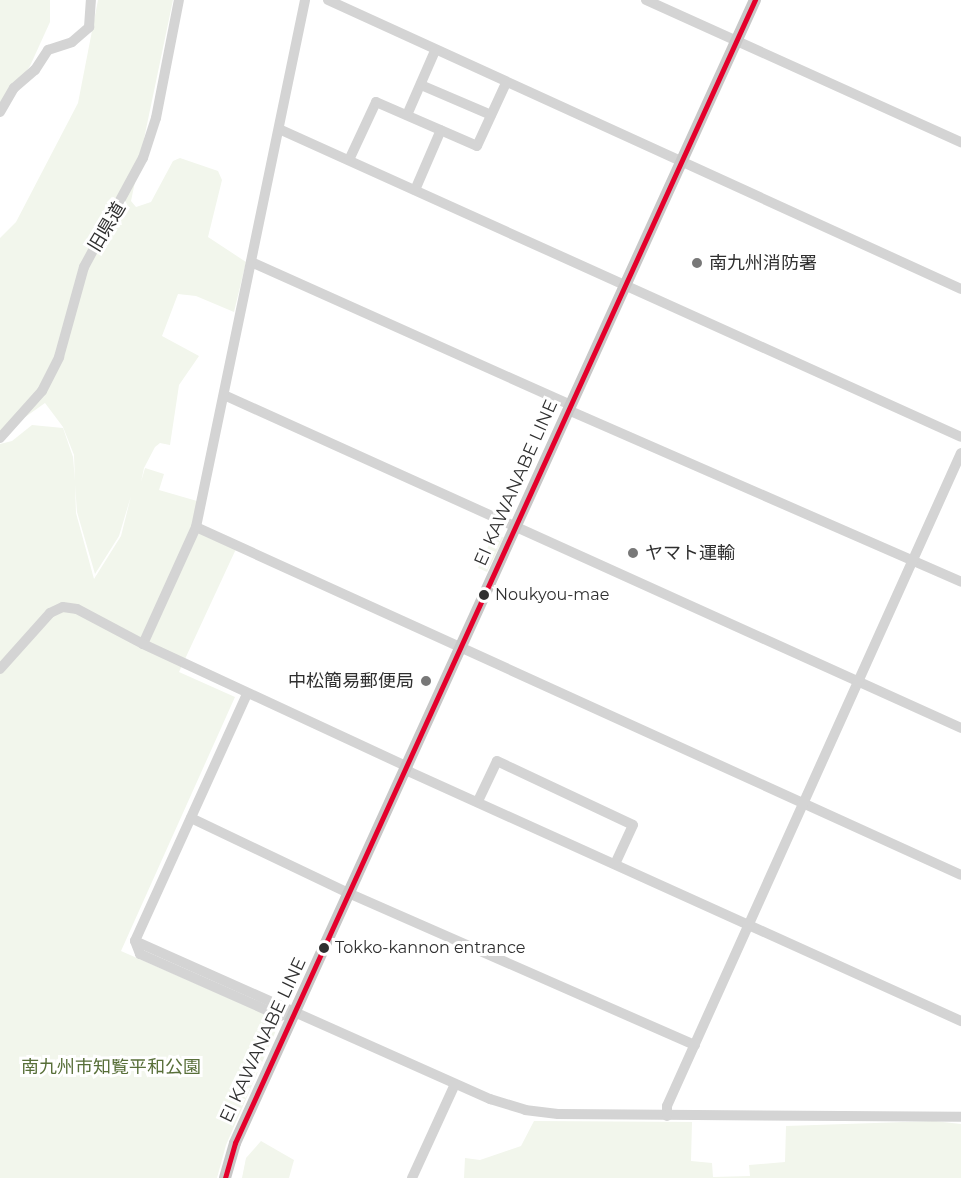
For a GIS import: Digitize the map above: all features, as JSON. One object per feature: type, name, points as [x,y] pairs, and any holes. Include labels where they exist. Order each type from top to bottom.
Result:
[{"type":"main road","name":"EI KAWANABE LINE","points":[[225,1178],[235,1143],[351,893],[679,163],[755,0]]},
{"type":"street","points":[[0,112],[14,88],[35,70],[48,50],[72,42],[89,27],[91,0]]},
{"type":"street","name":"旧県道","points":[[0,438],[42,391],[59,357],[84,267],[143,158],[156,118],[179,0]]},
{"type":"street","points":[[143,644],[196,528],[305,0]]},
{"type":"street","points":[[328,0],[679,163],[961,289]]},
{"type":"street","points":[[646,0],[961,142]]},
{"type":"street","points":[[407,115],[435,51]]},
{"type":"street","points":[[349,160],[376,102],[477,146],[506,83]]},
{"type":"street","points":[[421,85],[491,115]]},
{"type":"street","points":[[279,129],[961,436]]},
{"type":"street","points":[[415,190],[441,130]]},
{"type":"street","points":[[251,262],[569,408],[961,582]]},
{"type":"street","points":[[224,395],[961,728]]},
{"type":"street","points":[[666,1116],[667,1106],[961,453]]},
{"type":"street","points":[[196,528],[961,875]]},
{"type":"street","points":[[0,669],[50,614],[63,607],[76,609],[248,694],[961,1021]]},
{"type":"street","points":[[248,694],[135,941],[140,954],[280,1016],[296,1012],[455,1084],[504,1104],[541,1113],[666,1116],[961,1117]]},
{"type":"street","points":[[478,801],[496,761],[633,825],[615,864]]},
{"type":"street","points":[[191,818],[351,893],[695,1045]]},
{"type":"street","points":[[412,1178],[455,1084]]},
{"type":"green space","points":[[0,0],[50,0],[50,22],[30,66],[0,106]]},
{"type":"green space","name":"南九州市知覧平和公園","points":[[98,0],[173,0],[131,201],[136,207],[151,202],[173,161],[180,158],[218,171],[222,180],[208,237],[246,262],[234,312],[196,296],[178,294],[162,336],[199,356],[179,385],[170,445],[160,443],[155,447],[144,468],[141,482],[145,468],[164,474],[159,490],[197,501],[191,529],[236,549],[179,672],[235,697],[121,951],[270,1016],[278,1026],[226,1145],[217,1178],[0,1178],[0,444],[12,441],[32,425],[63,428],[73,457],[75,481],[74,455],[63,427],[45,403],[0,435],[0,238],[16,222],[78,103]],"holes":[[[75,484],[77,512],[95,574],[119,536],[131,496],[121,536],[94,579],[76,513]]]},
{"type":"green space","points":[[493,536],[504,537],[487,572],[478,568]]},
{"type":"green space","points":[[534,1121],[692,1122],[691,1161],[712,1163],[713,1177],[750,1176],[749,1165],[785,1162],[786,1126],[934,1121],[961,1124],[961,1178],[464,1178],[465,1158],[480,1160],[521,1146]]},
{"type":"green space","points":[[261,1141],[294,1160],[289,1178],[242,1178],[246,1158]]},
{"type":"transit line","points":[[225,1178],[235,1143],[755,0]]},
{"type":"place","name":"南九州消防署","points":[[697,263]]},
{"type":"place","name":"ヤマト運輸","points":[[633,553]]},
{"type":"place","name":"Noukyou-mae","points":[[484,595]]},
{"type":"place","name":"中松簡易郵便局","points":[[426,681]]},
{"type":"place","name":"Tokko-kannon entrance","points":[[324,948]]}]
